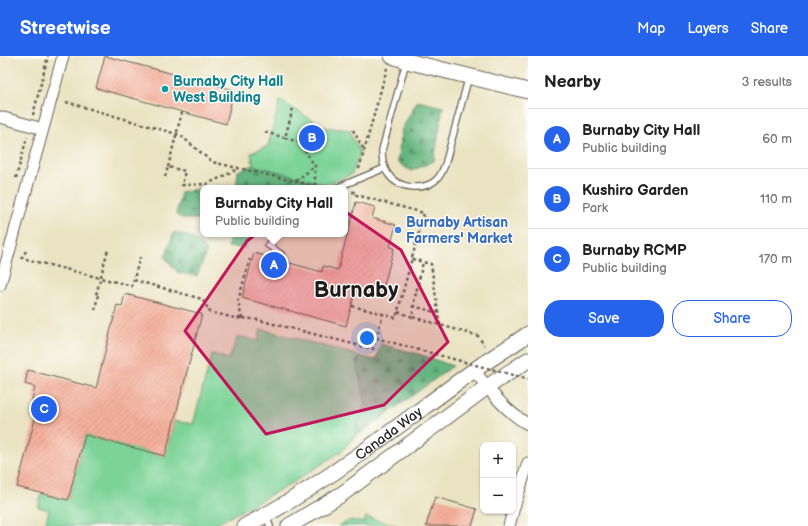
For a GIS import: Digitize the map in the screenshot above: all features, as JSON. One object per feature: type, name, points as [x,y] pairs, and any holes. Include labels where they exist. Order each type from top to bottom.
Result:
[{"type":"main road","points":[[392,56],[408,58],[528,91]]},
{"type":"main road","name":"Canada Way","points":[[245,526],[268,521],[474,370],[528,334]]},
{"type":"main road","name":"Canada Way","points":[[289,526],[342,494],[487,387],[528,360]]},
{"type":"street","points":[[0,286],[63,56]]},
{"type":"street","points":[[0,117],[43,129]]},
{"type":"street","points":[[474,370],[487,387],[514,415],[528,424]]},
{"type":"street","points":[[516,492],[528,463]]},
{"type":"street","points":[[509,526],[512,514]]},
{"type":"lane","points":[[408,58],[382,150],[385,168],[397,183],[406,186],[423,187],[434,182],[438,178],[445,165],[469,76]]},
{"type":"lane","points":[[343,185],[385,168]]},
{"type":"lane","points":[[275,237],[268,245],[281,254]]},
{"type":"path","points":[[32,117],[48,56]]},
{"type":"path","points":[[352,306],[396,318],[424,213],[353,194],[386,73]]},
{"type":"path","points":[[66,102],[180,135],[212,162],[308,185]]},
{"type":"path","points":[[285,138],[293,108]]},
{"type":"path","points":[[165,177],[182,112]]},
{"type":"path","points":[[353,130],[365,151]]},
{"type":"path","points":[[265,132],[299,142],[315,166],[316,185]]},
{"type":"path","points":[[296,182],[315,166]]},
{"type":"path","points":[[168,167],[185,171],[182,186],[207,184],[234,171],[237,168]]},
{"type":"path","points":[[95,310],[98,295],[96,295],[108,249]]},
{"type":"path","points":[[26,250],[22,258],[132,286],[140,257]]},
{"type":"path","points":[[242,319],[238,301],[250,259]]},
{"type":"path","points":[[412,259],[431,264],[440,325]]},
{"type":"path","points":[[413,317],[412,306],[423,262]]},
{"type":"path","points":[[134,280],[202,299],[210,312],[235,318],[254,319],[373,349],[383,314]]},
{"type":"path","points":[[412,306],[439,313]]},
{"type":"path","points":[[398,312],[478,336],[484,345]]},
{"type":"path","points":[[376,338],[528,379]]},
{"type":"highlighted area","points":[[314,190],[401,250],[448,342],[384,405],[266,434],[185,331],[247,241]]},
{"type":"green space","points":[[280,100],[323,127],[349,130],[360,153],[352,174],[326,185],[253,165],[251,153],[268,146]]},
{"type":"green space","points":[[417,101],[443,107],[434,161],[411,171],[397,162],[402,129]]},
{"type":"green space","points":[[253,165],[326,185],[236,185],[238,171]]},
{"type":"green space","points":[[200,189],[200,219],[185,219],[176,215],[181,192]]},
{"type":"green space","points":[[174,232],[193,238],[207,251],[197,276],[178,273],[165,257]]},
{"type":"green space","points":[[230,237],[252,237],[244,248],[228,247]]},
{"type":"green space","points":[[261,329],[360,356],[356,362],[366,403],[351,440],[342,451],[289,485],[212,526],[45,526],[49,510],[38,507],[42,493],[68,500],[85,435],[165,456],[174,421],[193,424],[212,354],[229,359],[238,336],[258,341]]},
{"type":"green space","points":[[381,344],[419,354],[453,366],[351,440],[366,403],[356,362],[360,356],[376,360]]},
{"type":"green space","points":[[366,517],[399,526],[338,526],[351,520],[364,523]]},
{"type":"building","name":"Burnaby City Hall West Building","points":[[105,56],[234,90],[226,124],[96,88]]},
{"type":"building","points":[[356,202],[375,207],[372,218],[396,225],[390,247],[394,248],[381,296],[356,289],[346,326],[242,298],[254,253],[322,272],[323,266],[338,270],[347,237],[348,237]]},
{"type":"building","points":[[125,294],[202,314],[165,456],[85,435],[68,500],[17,487],[37,412],[33,411],[35,400],[32,400],[35,387],[25,384],[28,370],[96,388],[117,305],[122,306]]},
{"type":"building","points":[[435,497],[477,509],[472,526],[426,526]]},
{"type":"place","name":"Burnaby City Hall West Building","points":[[165,89]]},
{"type":"place","name":"Kushiro Garden","points":[[312,138]]},
{"type":"place","name":"Burnaby Artisan Farmers' Market","points":[[398,230]]},
{"type":"place","name":"Burnaby City Hall","points":[[274,265]]},
{"type":"place","name":"Burnaby RCMP","points":[[44,409]]},
{"type":"district","name":"Burnaby","points":[[356,289]]}]
